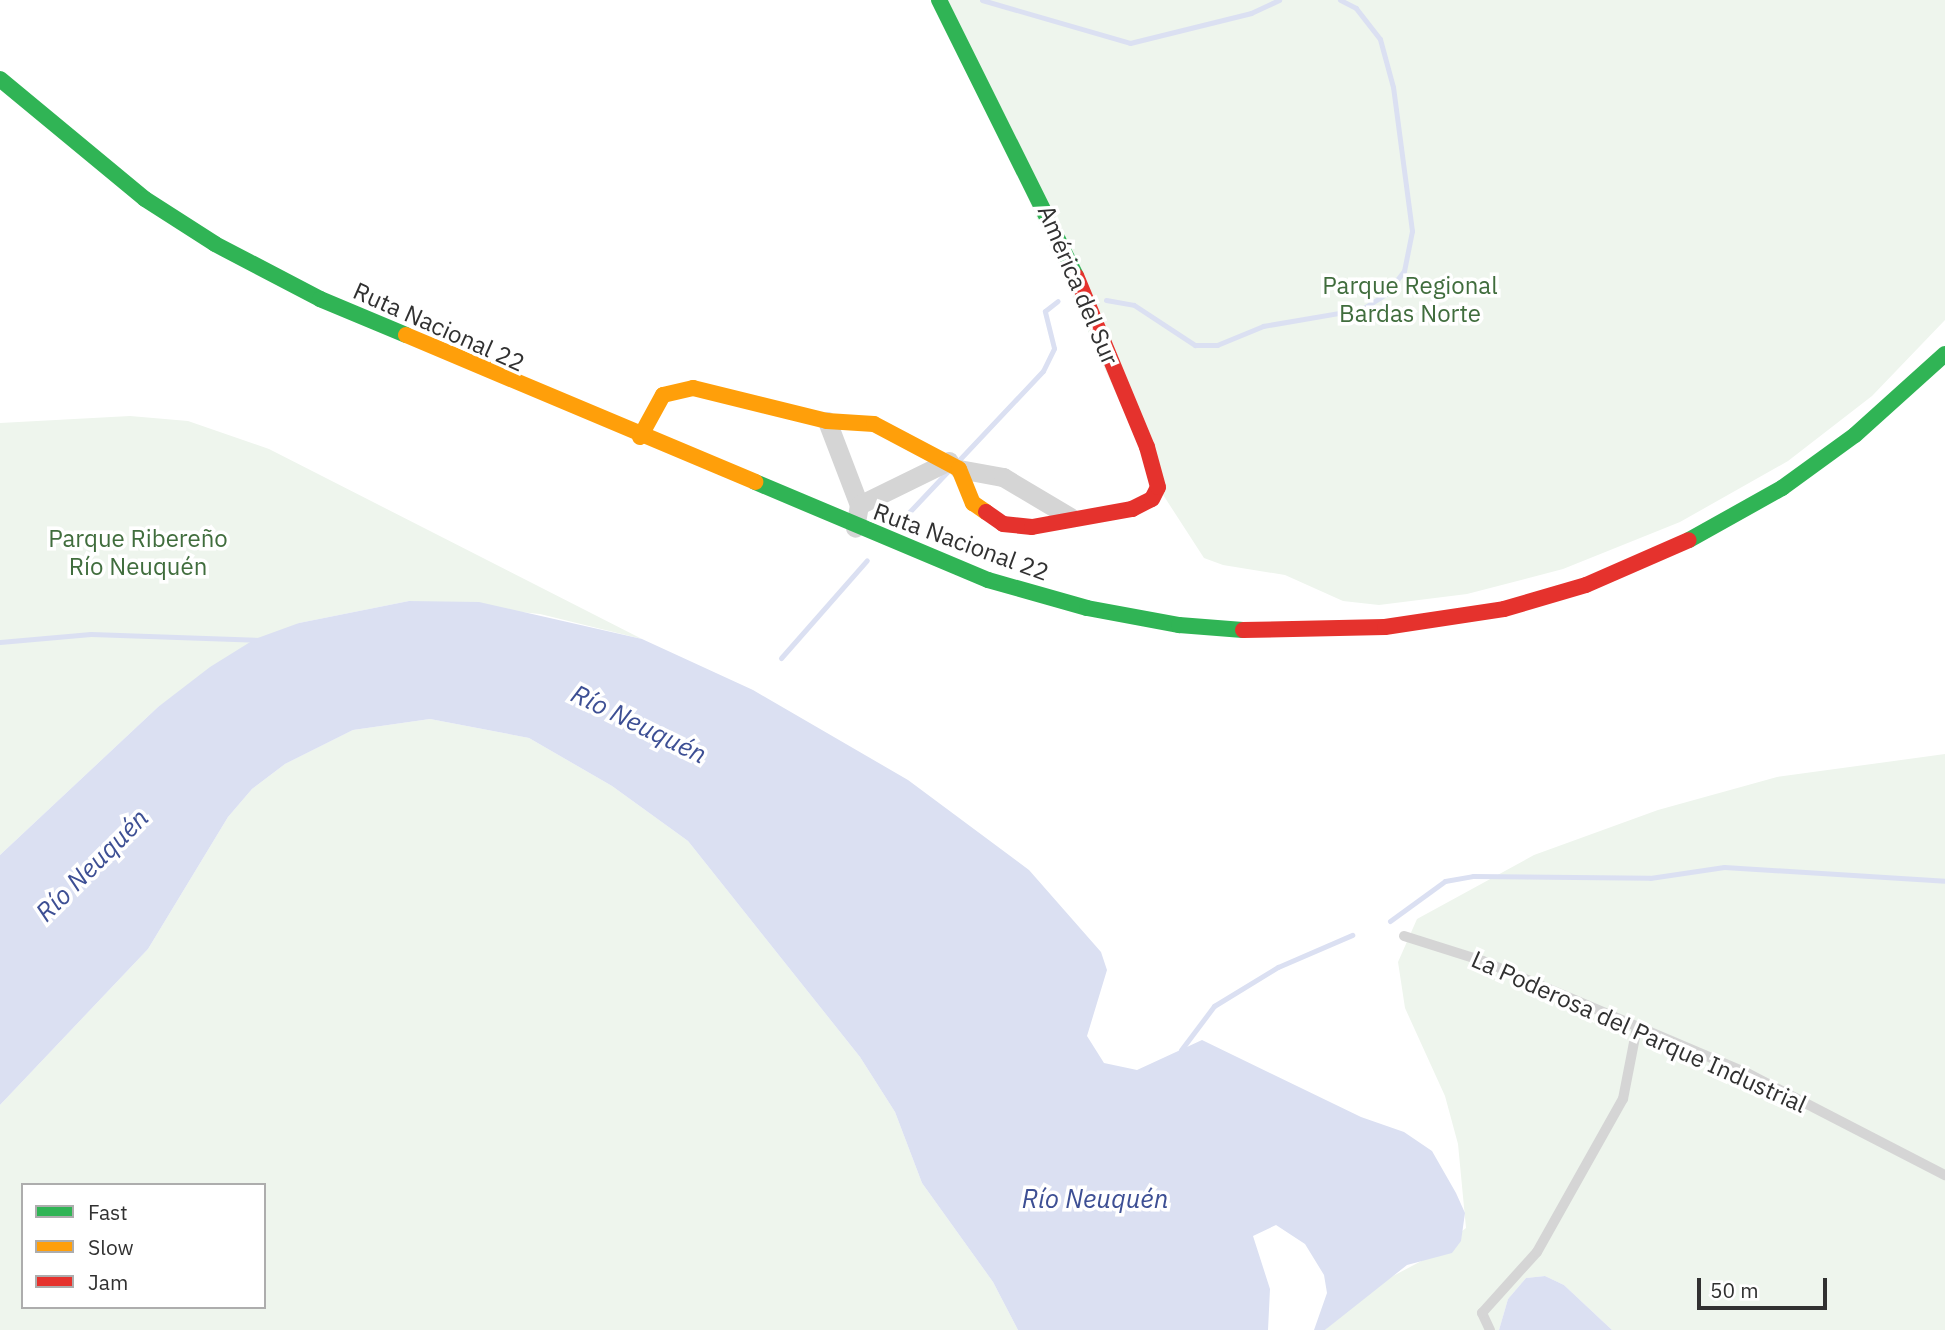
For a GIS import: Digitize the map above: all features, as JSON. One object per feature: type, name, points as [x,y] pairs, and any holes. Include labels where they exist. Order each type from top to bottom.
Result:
[{"type":"main road","name":"América del Sur","points":[[940,0],[1076,274],[1158,487],[1152,499],[1132,509],[1070,517],[1032,527],[1003,524],[973,503],[954,465]]},
{"type":"main road","name":"Ruta Nacional 22","points":[[0,79],[112,175],[250,264],[412,341],[855,528],[1037,595],[1179,625],[1344,631],[1466,617],[1586,585],[1701,535],[1821,462],[1945,354]]},
{"type":"main road","points":[[640,437],[663,395],[678,389],[723,394],[827,421],[874,424],[954,465]]},
{"type":"street","points":[[827,421],[859,505],[855,528]]},
{"type":"street","points":[[859,505],[954,465],[1003,477],[1070,517]]},
{"type":"lane","name":"La Poderosa del Parque Industrial","points":[[1404,936],[1483,961],[1747,1073],[1945,1175]]},
{"type":"lane","points":[[1490,1330],[1482,1313],[1537,1252],[1623,1099],[1637,1027]]},
{"type":"green space","name":"Parque Regional Bardas Norte","points":[[939,0],[1945,0],[1945,320],[1872,396],[1788,461],[1680,522],[1563,569],[1467,594],[1379,605],[1343,601],[1285,575],[1223,565],[1204,558],[1158,487]]},
{"type":"green space","name":"Parque Ribereño Río Neuquén","points":[[130,416],[188,421],[269,449],[642,639],[540,614],[409,601],[299,623],[158,707],[0,855],[0,423]]},
{"type":"green space","points":[[430,719],[529,738],[612,786],[688,841],[860,1057],[895,1112],[922,1183],[993,1282],[1018,1330],[0,1330],[0,1105],[148,949],[228,817],[252,789],[285,764],[353,730]]},
{"type":"green space","points":[[1945,754],[1945,1330],[1612,1330],[1564,1285],[1545,1276],[1526,1278],[1508,1299],[1499,1330],[1325,1330],[1378,1284],[1427,1258],[1466,1228],[1458,1144],[1445,1096],[1405,1008],[1398,962],[1417,919],[1534,855],[1658,810],[1777,777]]},
{"type":"water","name":"Río Neuquén","points":[[409,601],[479,602],[642,639],[753,690],[908,780],[1029,870],[1101,952],[1107,970],[1087,1036],[1104,1063],[1137,1070],[1202,1040],[1361,1117],[1404,1132],[1432,1151],[1456,1193],[1465,1213],[1461,1241],[1452,1253],[1407,1265],[1325,1330],[1314,1330],[1327,1293],[1324,1275],[1305,1244],[1276,1225],[1253,1236],[1270,1289],[1268,1330],[1018,1330],[993,1282],[922,1183],[895,1112],[860,1057],[688,841],[612,786],[529,738],[430,719],[353,730],[285,764],[252,789],[228,817],[148,949],[0,1105],[0,855],[158,707],[210,667],[255,639],[299,623]]},
{"type":"water","points":[[1545,1276],[1564,1285],[1612,1330],[1499,1330],[1508,1299],[1526,1278]]},
{"type":"waterway","points":[[982,0],[1130,43],[1251,13],[1279,0]]},
{"type":"waterway","points":[[1106,300],[1134,305],[1195,345],[1217,345],[1263,326],[1362,309],[1386,294],[1404,271],[1412,231],[1393,87],[1380,39],[1356,8],[1340,0]]},
{"type":"waterway","points":[[959,460],[1043,371],[1054,348],[1045,311],[1058,301]]},
{"type":"waterway","points":[[897,525],[949,470]]},
{"type":"waterway","points":[[781,658],[867,560]]},
{"type":"waterway","points":[[0,642],[91,634],[261,640]]},
{"type":"waterway","points":[[1390,921],[1445,881],[1473,876],[1650,878],[1724,867],[1945,881]]},
{"type":"waterway","points":[[1181,1050],[1214,1006],[1278,967],[1352,935]]},
{"type":"traffic: fast","points":[[939,0],[1076,276]]},
{"type":"traffic: fast","points":[[0,79],[145,199],[215,244],[320,299],[406,335]]},
{"type":"traffic: fast","points":[[1689,540],[1782,488],[1855,435],[1945,354]]},
{"type":"traffic: fast","points":[[755,482],[988,580],[1087,608],[1179,625],[1243,630]]},
{"type":"traffic: slow","points":[[406,335],[755,482]]},
{"type":"traffic: slow","points":[[640,437],[663,395],[693,388],[827,421],[874,424],[959,469],[973,503],[986,512]]},
{"type":"traffic: jam","points":[[986,512],[1003,524],[1032,527],[1132,509],[1152,499],[1158,487],[1147,447],[1076,276]]},
{"type":"traffic: jam","points":[[1243,630],[1385,627],[1504,609],[1586,585],[1689,540]]}]
